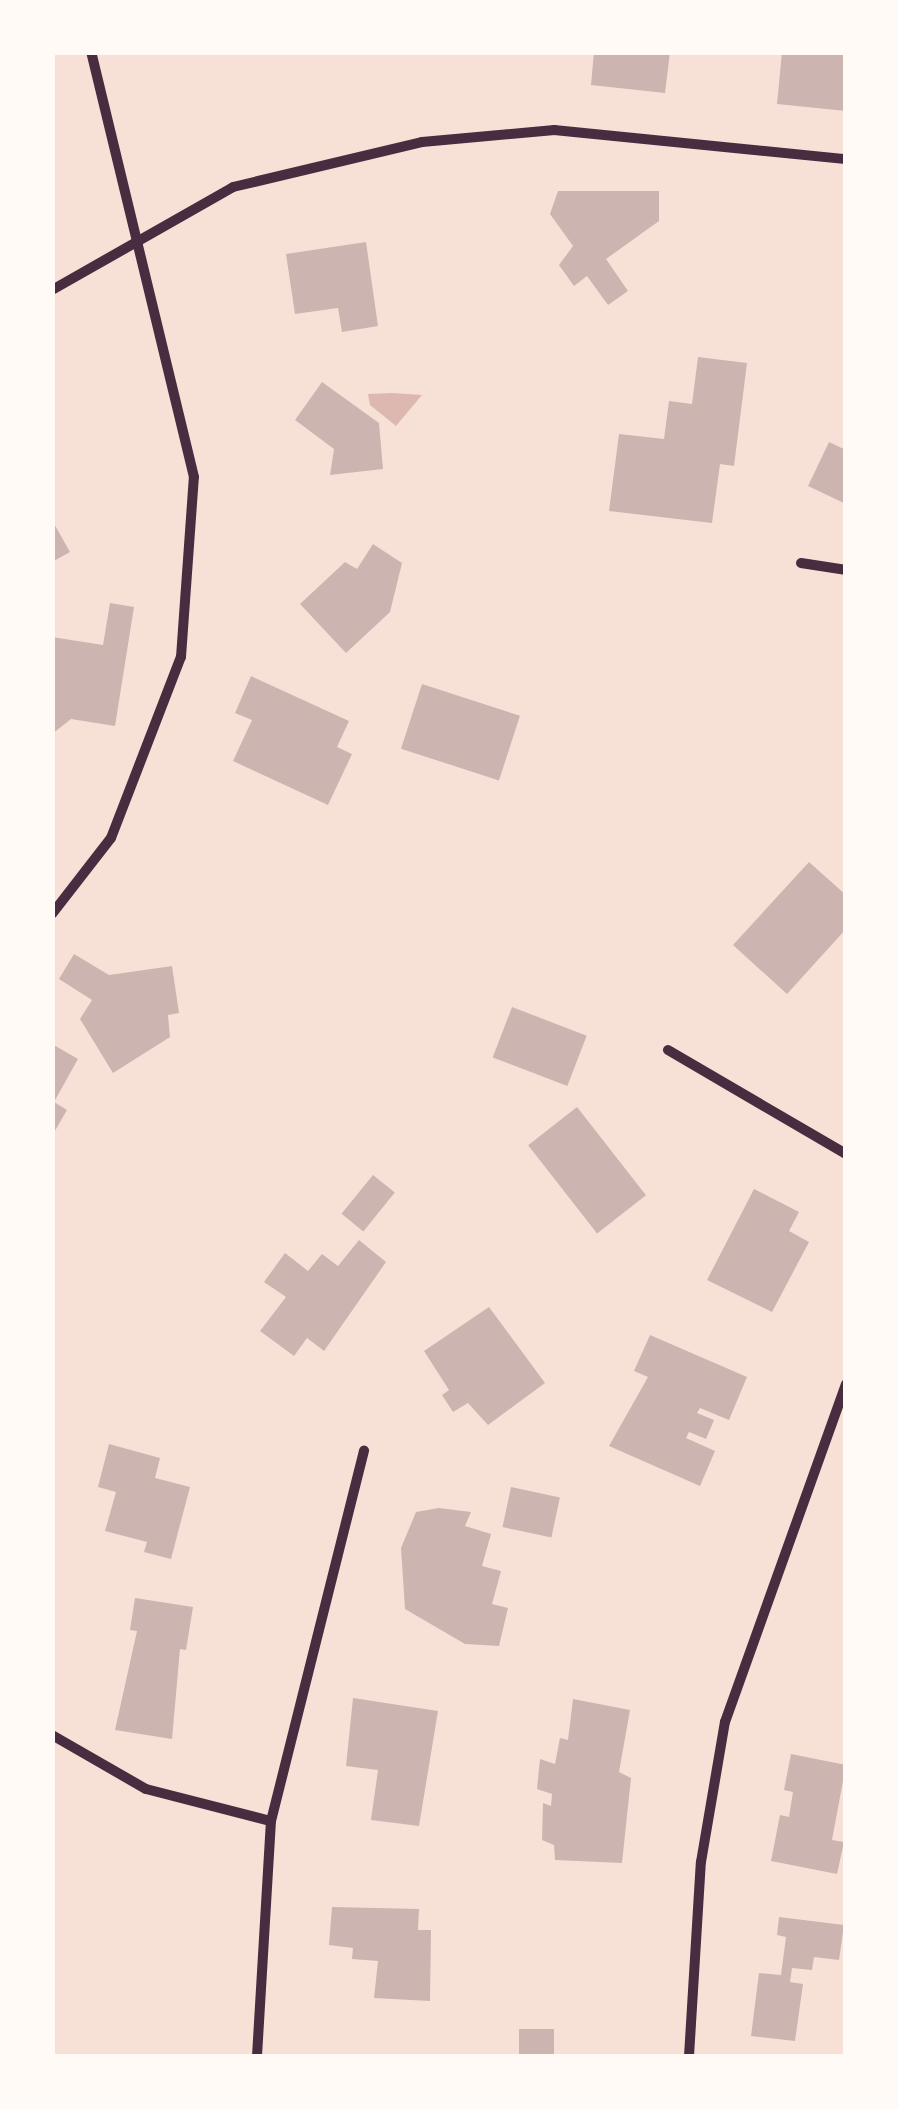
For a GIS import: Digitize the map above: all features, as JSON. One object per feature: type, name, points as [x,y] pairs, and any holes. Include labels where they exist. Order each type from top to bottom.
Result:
[{"type":"street","points":[[52,914],[111,838],[182,658],[194,477],[140,238],[91,52]]},
{"type":"street","points":[[52,290],[233,186],[422,142],[554,130],[846,158]]},
{"type":"street","points":[[801,563],[846,570]]},
{"type":"street","points":[[668,1050],[846,1154]]},
{"type":"street","points":[[689,2056],[701,1862],[725,1722],[846,1384]]},
{"type":"street","points":[[257,2056],[271,1821],[364,1451]]},
{"type":"street","points":[[52,1735],[146,1789],[271,1821]]},
{"type":"shaded area","points":[[368,394],[422,395],[396,426],[370,405]]},
{"type":"building","points":[[594,52],[670,52],[665,93],[591,85]]},
{"type":"building","points":[[782,52],[846,52],[846,111],[777,104]]},
{"type":"building","points":[[558,191],[659,191],[659,221],[606,259],[628,291],[608,305],[587,276],[574,286],[559,265],[573,246],[550,214]]},
{"type":"building","points":[[366,242],[378,326],[342,332],[338,308],[295,314],[286,254]]},
{"type":"building","points":[[698,357],[747,363],[734,466],[720,464],[712,523],[609,511],[619,434],[664,439],[669,401],[692,404]]},
{"type":"building","points":[[322,382],[379,423],[383,469],[330,475],[334,449],[295,420]]},
{"type":"building","points":[[829,442],[846,450],[846,504],[808,486]]},
{"type":"building","points":[[52,520],[70,552],[52,562]]},
{"type":"building","points":[[373,544],[402,563],[390,612],[346,653],[300,604],[345,562],[357,569]]},
{"type":"building","points":[[110,603],[134,607],[115,726],[71,719],[52,734],[52,637],[103,645]]},
{"type":"building","points":[[251,676],[349,721],[337,747],[352,754],[328,805],[233,761],[252,720],[235,713]]},
{"type":"building","points":[[422,684],[520,716],[499,781],[401,749]]},
{"type":"building","points":[[809,862],[846,895],[846,929],[787,994],[733,945]]},
{"type":"building","points":[[74,954],[109,975],[172,966],[179,1013],[168,1015],[170,1037],[113,1073],[80,1019],[92,1000],[59,979]]},
{"type":"building","points":[[512,1007],[587,1036],[567,1086],[493,1057]]},
{"type":"building","points":[[52,1044],[78,1059],[54,1102],[67,1110],[52,1136]]},
{"type":"building","points":[[577,1107],[646,1195],[597,1233],[528,1145]]},
{"type":"building","points":[[373,1175],[395,1193],[363,1231],[342,1214]]},
{"type":"building","points":[[754,1189],[799,1212],[789,1231],[809,1242],[772,1312],[707,1280]]},
{"type":"building","points":[[359,1240],[386,1262],[324,1351],[307,1338],[294,1356],[260,1331],[286,1297],[264,1282],[285,1253],[308,1271],[322,1254],[338,1266]]},
{"type":"building","points":[[489,1307],[545,1383],[488,1425],[468,1403],[453,1412],[442,1395],[449,1390],[424,1351]]},
{"type":"building","points":[[650,1335],[747,1377],[729,1420],[700,1408],[697,1413],[714,1420],[706,1439],[689,1432],[686,1438],[715,1451],[700,1486],[609,1446],[648,1377],[634,1371]]},
{"type":"building","points":[[109,1444],[160,1458],[155,1478],[190,1487],[171,1559],[144,1552],[147,1542],[105,1531],[116,1492],[98,1487]]},
{"type":"building","points":[[511,1487],[560,1497],[551,1537],[502,1527]]},
{"type":"building","points":[[439,1508],[471,1512],[465,1526],[491,1534],[482,1566],[501,1571],[492,1604],[508,1608],[499,1646],[465,1644],[405,1609],[401,1548],[416,1512]]},
{"type":"building","points":[[135,1598],[193,1607],[186,1650],[180,1649],[172,1739],[115,1730],[137,1631],[130,1630]]},
{"type":"building","points":[[353,1698],[438,1711],[419,1826],[371,1820],[378,1770],[346,1766]]},
{"type":"building","points":[[573,1699],[630,1710],[619,1772],[631,1778],[622,1863],[555,1860],[554,1845],[542,1840],[543,1803],[551,1806],[552,1794],[537,1789],[540,1759],[555,1764],[560,1738],[568,1740]]},
{"type":"building","points":[[791,1754],[846,1765],[832,1840],[844,1842],[837,1874],[771,1861],[780,1815],[789,1817],[793,1792],[784,1790]]},
{"type":"building","points":[[332,1907],[419,1909],[418,1930],[431,1930],[430,2001],[374,1998],[378,1961],[352,1959],[353,1948],[329,1945]]},
{"type":"building","points":[[779,1917],[844,1925],[839,1960],[814,1957],[812,1970],[792,1968],[790,1982],[803,1984],[795,2041],[751,2036],[759,1973],[781,1975],[786,1937],[777,1935]]},
{"type":"building","points":[[519,2029],[554,2029],[554,2056],[519,2056]]}]
